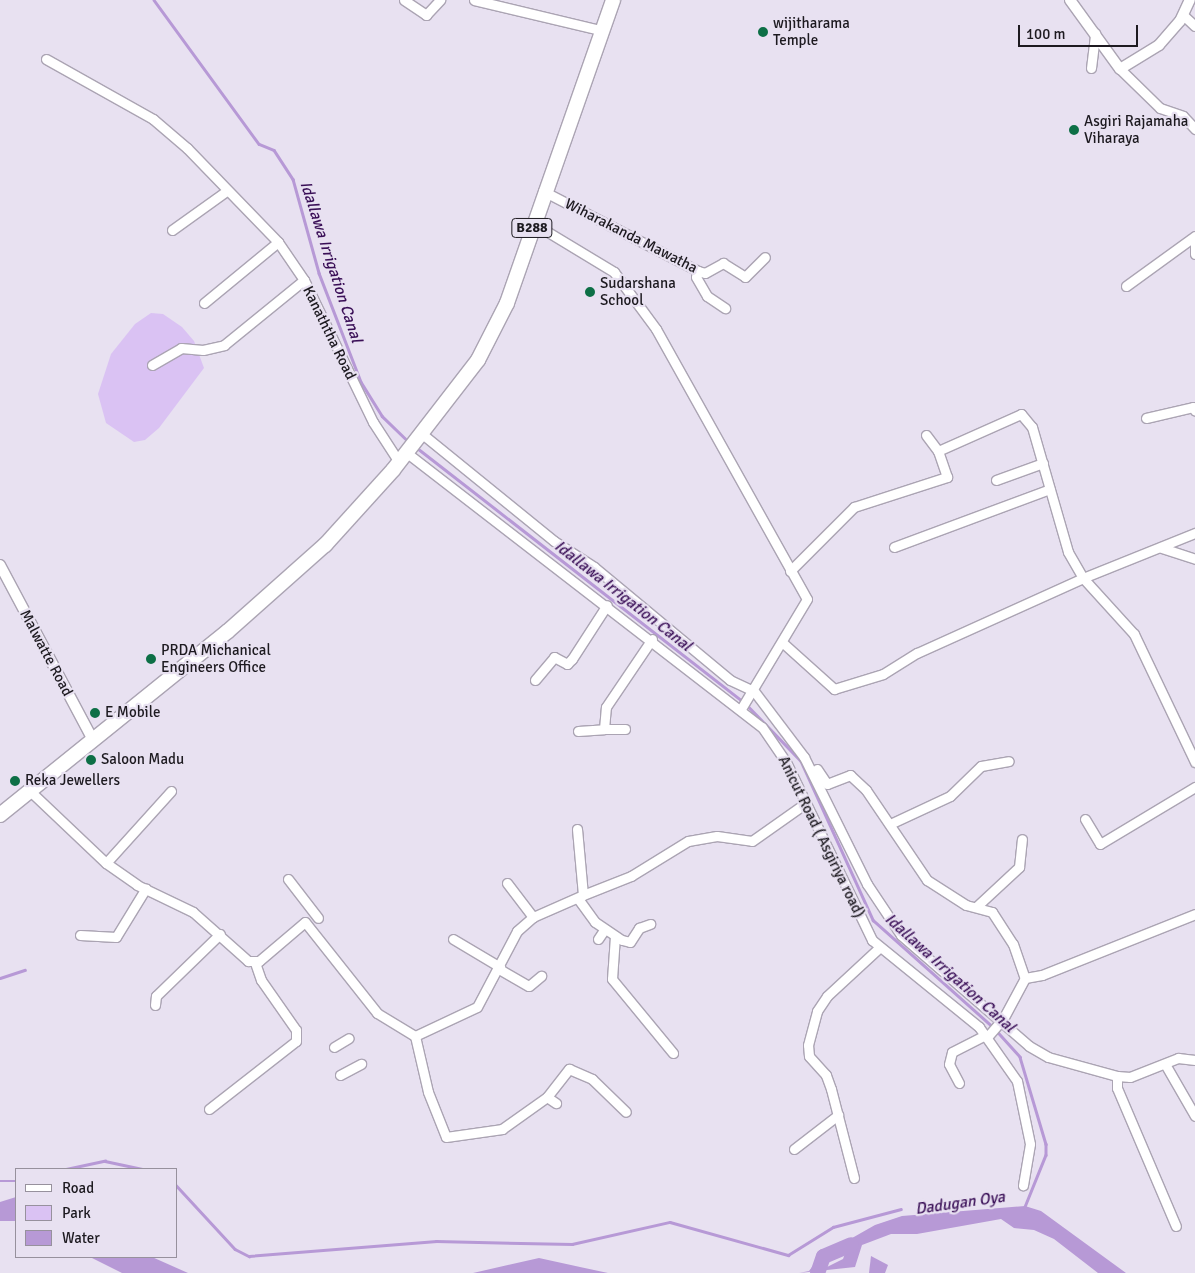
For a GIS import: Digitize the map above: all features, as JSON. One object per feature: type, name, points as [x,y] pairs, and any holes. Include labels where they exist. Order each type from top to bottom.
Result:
[{"type":"main road","name":"B288","points":[[0,815],[281,586],[331,539],[403,457],[490,342],[600,30],[613,0]]},
{"type":"street","points":[[404,0],[426,15],[440,0]]},
{"type":"street","points":[[474,0],[600,30]]},
{"type":"street","points":[[1070,0],[1120,69],[1160,108],[1183,116],[1195,129]]},
{"type":"street","points":[[1120,69],[1146,57],[1183,15],[1190,0]]},
{"type":"street","points":[[1183,15],[1195,26]]},
{"type":"street","points":[[1091,68],[1095,33]]},
{"type":"street","points":[[46,59],[153,119],[187,148],[225,192],[278,242],[304,280]]},
{"type":"street","name":"Wiharakanda Mawatha","points":[[543,191],[698,271],[705,273],[723,263],[745,277],[765,257]]},
{"type":"street","points":[[172,230],[225,192]]},
{"type":"street","points":[[533,223],[614,272],[671,351],[807,599],[783,643],[744,705]]},
{"type":"street","points":[[1194,237],[1195,254]]},
{"type":"street","points":[[1126,286],[1194,237]]},
{"type":"street","points":[[204,303],[278,242]]},
{"type":"street","points":[[698,271],[696,277],[707,296],[725,308]]},
{"type":"street","name":"Kanaththa Road","points":[[152,365],[181,348],[203,350],[224,345],[304,280],[373,422],[403,457]]},
{"type":"street","points":[[1146,418],[1193,407],[1195,411]]},
{"type":"street","points":[[938,451],[1021,414],[1032,427],[1068,552],[1082,578],[1134,634],[1195,762]]},
{"type":"street","points":[[421,433],[554,541],[594,567],[730,680],[754,691],[788,730],[827,784],[850,775],[890,824],[927,880],[976,908],[992,912],[1014,944],[1025,978],[1001,1022],[989,1034],[952,1052],[949,1064],[959,1083]]},
{"type":"street","points":[[790,571],[854,507],[947,477],[938,451],[926,435]]},
{"type":"street","points":[[1042,460],[1044,444]]},
{"type":"street","name":"Anicut Road ( Asgiriya road)","points":[[403,457],[744,705],[776,746],[803,805],[872,940],[989,1034],[1017,1081],[1030,1144],[1023,1185]]},
{"type":"street","points":[[996,480],[1042,460]]},
{"type":"street","points":[[894,547],[1050,489]]},
{"type":"street","points":[[783,643],[834,689],[883,674],[917,654],[1082,578],[1148,549],[1162,548],[1195,532]]},
{"type":"street","points":[[1162,548],[1195,559]]},
{"type":"street","name":"Malwatte Road","points":[[0,565],[93,740]]},
{"type":"street","points":[[535,680],[554,657],[567,664],[572,659],[607,605]]},
{"type":"street","points":[[604,729],[606,707],[652,639]]},
{"type":"street","points":[[578,731],[625,730]]},
{"type":"street","points":[[788,730],[842,826],[868,884],[901,935],[1029,1046],[1048,1057],[1117,1076],[1130,1077],[1178,1058],[1195,1060]]},
{"type":"street","points":[[890,824],[950,796],[988,762],[1008,761]]},
{"type":"street","points":[[1085,819],[1100,844],[1195,787]]},
{"type":"street","points":[[30,791],[106,863],[146,888],[193,912],[255,963],[261,980],[296,1030],[296,1041],[209,1109]]},
{"type":"street","points":[[106,863],[171,791]]},
{"type":"street","points":[[414,1036],[453,1022],[477,1007],[517,932],[533,917],[631,876],[688,841],[717,836],[752,841],[803,805]]},
{"type":"street","points":[[577,829],[581,898],[604,930],[630,942],[639,928],[650,924]]},
{"type":"street","points":[[976,908],[1019,867],[1022,839]]},
{"type":"street","points":[[288,879],[318,918]]},
{"type":"street","points":[[507,883],[533,917]]},
{"type":"street","points":[[80,935],[116,937],[146,888]]},
{"type":"street","points":[[1025,978],[1042,976],[1195,914]]},
{"type":"street","points":[[255,963],[305,922],[377,1013],[414,1036],[428,1092],[446,1137],[502,1129],[546,1097],[569,1069],[592,1079],[626,1112]]},
{"type":"street","points":[[598,939],[604,930]]},
{"type":"street","points":[[155,1005],[156,996],[220,934]]},
{"type":"street","points":[[615,936],[612,979],[672,1054]]},
{"type":"street","points":[[453,939],[529,986],[541,976]]},
{"type":"street","points":[[854,1178],[826,1075],[809,1056],[810,1028],[827,996],[880,947]]},
{"type":"street","points":[[334,1047],[349,1038]]},
{"type":"street","points":[[340,1075],[362,1064]]},
{"type":"street","points":[[1165,1064],[1195,1116]]},
{"type":"street","points":[[1117,1076],[1118,1088],[1176,1226]]},
{"type":"street","points":[[546,1097],[556,1104]]},
{"type":"street","points":[[794,1149],[838,1115]]},
{"type":"green space","points":[[151,313],[163,314],[182,327],[194,341],[204,368],[159,428],[145,440],[134,442],[106,423],[98,394],[111,354],[135,324]]},
{"type":"water","points":[[15,1197],[15,1221],[0,1221],[0,1202]]},
{"type":"water","points":[[1025,1206],[1041,1211],[1126,1273],[1098,1273],[1054,1239],[1034,1230],[1014,1228],[1001,1219],[917,1234],[891,1234],[862,1245],[855,1267],[799,1273],[809,1271],[818,1259],[825,1268],[843,1259],[846,1251],[835,1254],[831,1250],[875,1225],[902,1216]]},
{"type":"water","points":[[871,1256],[888,1265],[885,1273],[869,1273]]},
{"type":"water","points":[[92,1258],[154,1258],[188,1273],[122,1273]]},
{"type":"water","points":[[539,1258],[580,1267],[608,1273],[473,1273]]},
{"type":"waterway","name":"Idallawa Irrigation Canal","points":[[154,0],[259,144],[274,150],[293,179],[319,273],[361,382],[382,416],[409,442]]},
{"type":"waterway","name":"Idallawa Irrigation Canal","points":[[416,447],[743,702]]},
{"type":"waterway","name":"Idallawa Irrigation Canal","points":[[747,705],[801,761],[873,920],[992,1026]]},
{"type":"waterway","points":[[0,978],[25,970]]},
{"type":"waterway","name":"Idallawa Irrigation Canal","points":[[996,1030],[1020,1057],[1046,1144],[1046,1155],[1025,1207]]},
{"type":"waterway","points":[[71,1168],[105,1161],[138,1168]]},
{"type":"waterway","points":[[0,1181],[15,1181]]},
{"type":"waterway","points":[[178,1187],[235,1249],[249,1256],[436,1241],[572,1244],[670,1222],[788,1255],[833,1227],[901,1209]]},
{"type":"waterway","name":"Dadugan Oya","points":[[817,1273],[823,1256],[851,1244]]},
{"type":"place","name":"wijitharama Temple","points":[[763,32]]},
{"type":"place","name":"Asgiri Rajamaha Viharaya","points":[[1074,130]]},
{"type":"place","name":"Sudarshana School","points":[[590,292]]},
{"type":"place","name":"PRDA Michanical Engineers Office","points":[[151,659]]},
{"type":"place","name":"E Mobile","points":[[95,713]]},
{"type":"place","name":"Saloon Madu","points":[[91,760]]},
{"type":"place","name":"Reka Jewellers","points":[[15,781]]}]
